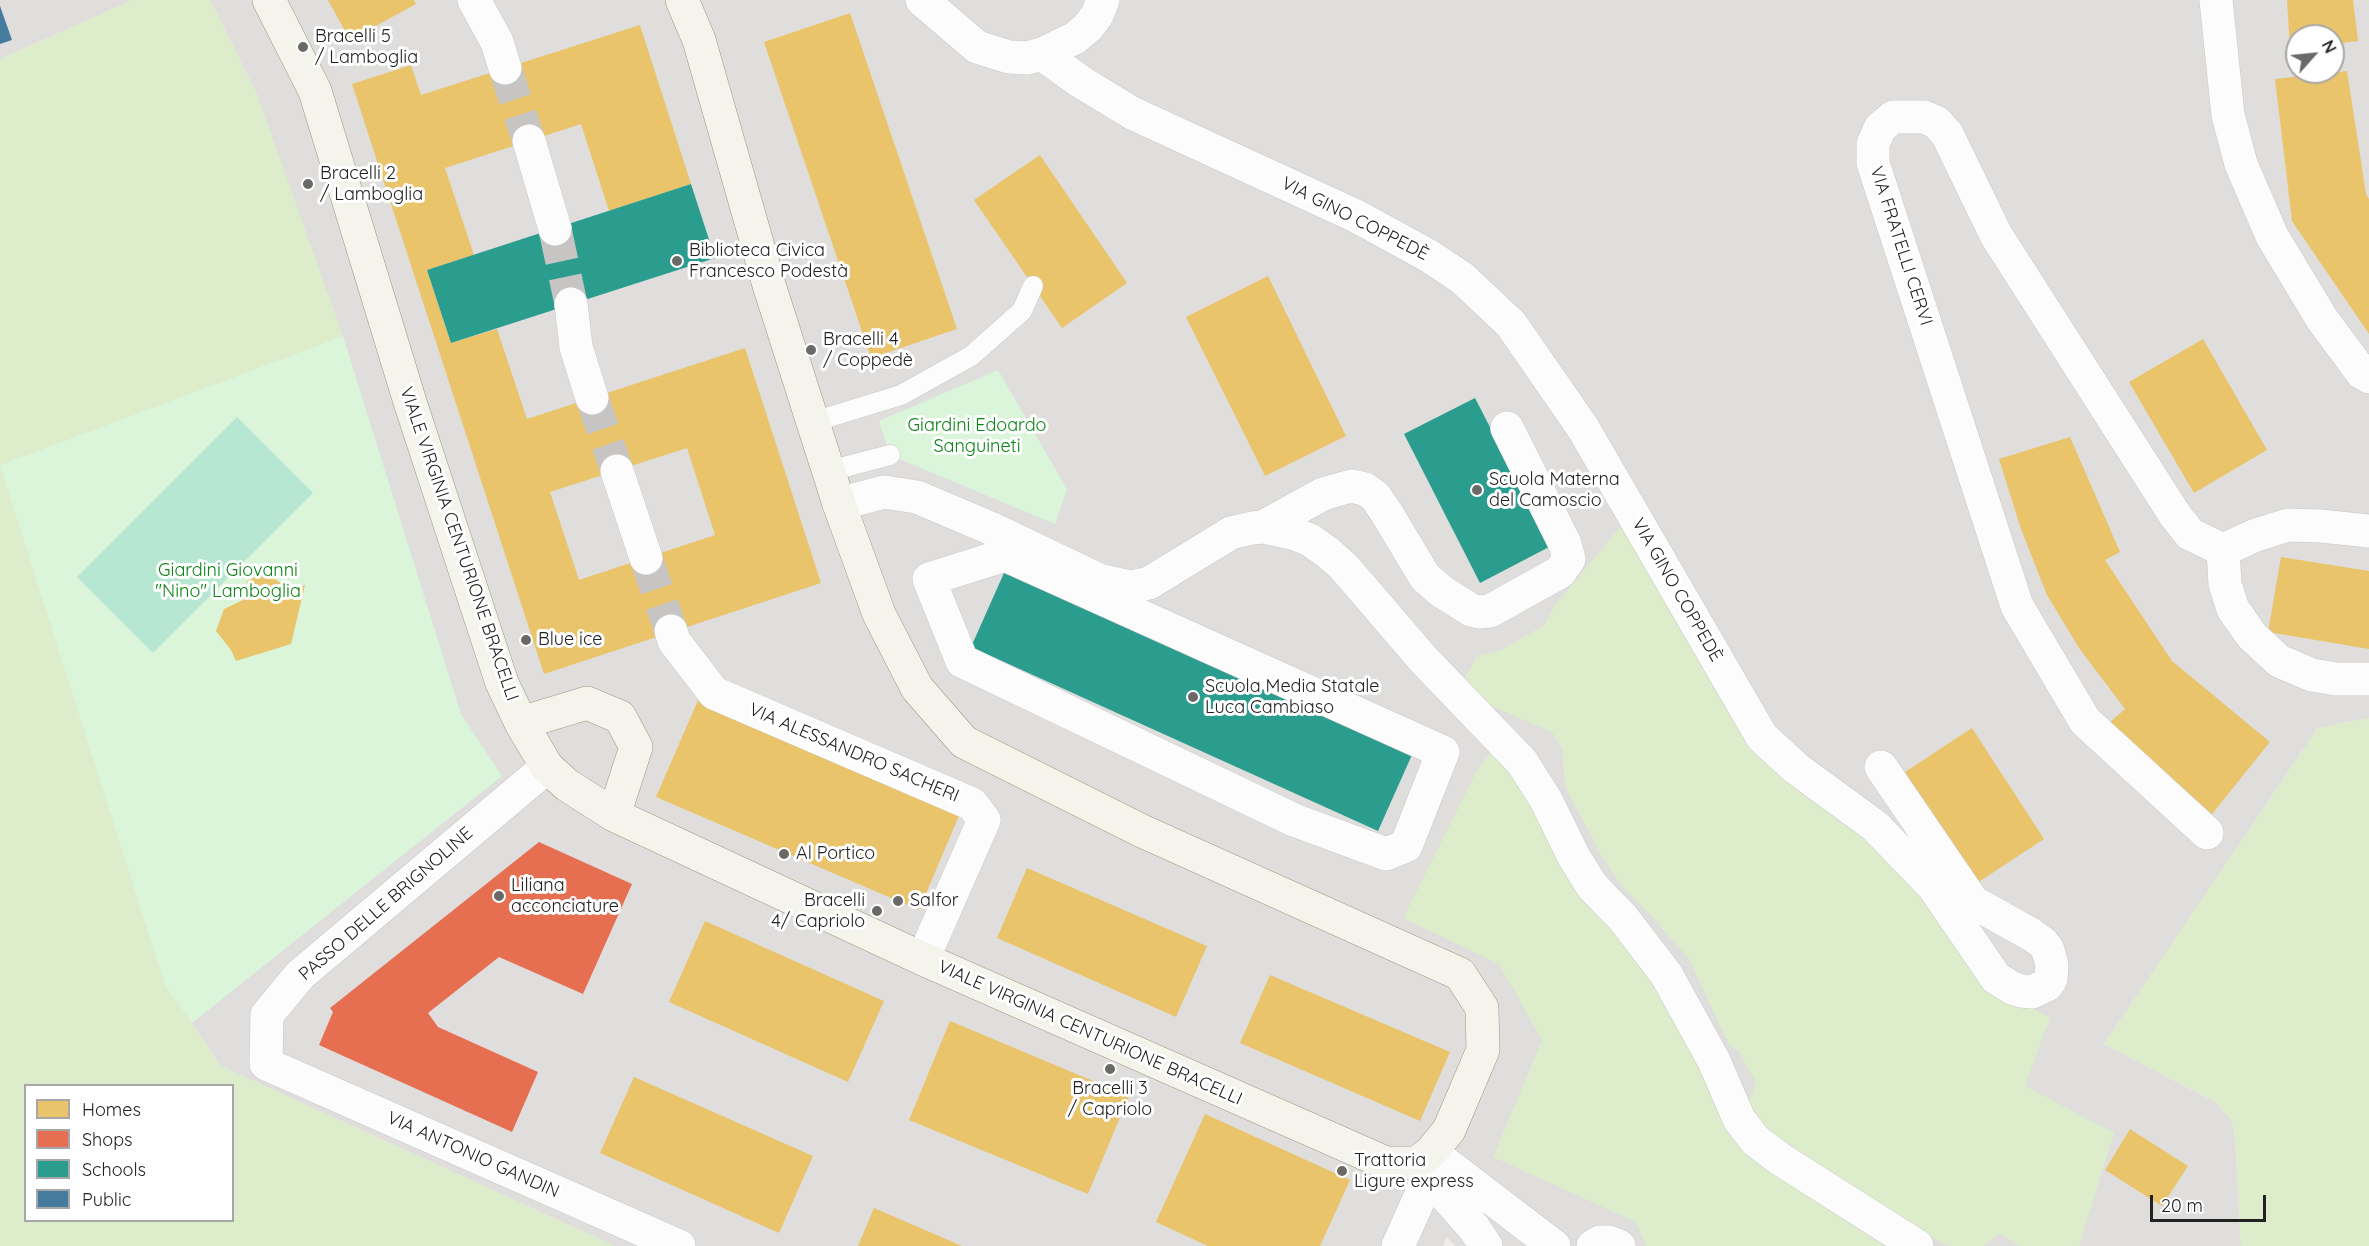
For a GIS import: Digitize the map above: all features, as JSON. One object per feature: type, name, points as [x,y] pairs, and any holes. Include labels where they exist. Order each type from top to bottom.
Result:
[{"type":"street","name":"VIALE VIRGINIA CENTURIONE BRACELLI","points":[[269,0],[315,91],[414,414],[502,683],[521,723],[547,767],[567,785],[614,815],[923,959],[1386,1163],[1426,1164]]},
{"type":"street","points":[[474,0],[497,42],[505,68]]},
{"type":"street","points":[[682,0],[699,40],[770,285],[839,504],[879,614],[917,688],[964,742],[1142,831],[1460,974],[1482,1008],[1483,1050],[1449,1130],[1426,1164],[1398,1246]]},
{"type":"street","points":[[921,0],[977,47],[1009,57],[1027,58],[1042,54],[1075,38],[1097,15],[1103,0]]},
{"type":"street","points":[[2216,0],[2228,115],[2241,164],[2272,236],[2322,318],[2362,372],[2369,377]]},
{"type":"street","name":"VIA GINO COPPEDÈ","points":[[1042,54],[1081,82],[1132,112],[1356,216],[1462,278],[1488,301],[1511,324],[1583,428],[1762,736],[1797,769],[1875,826],[1933,886],[1996,978],[2021,991],[2032,992],[2047,985],[2051,979],[2052,965],[2048,950],[2032,935],[1973,902],[1881,767]]},
{"type":"street","name":"VIA FRATELLI CERVI","points":[[2207,833],[2085,721],[2017,606],[1873,163],[1873,144],[1880,128],[1893,117],[1924,117],[1936,122],[1947,134],[1996,235],[2175,515],[2190,534],[2223,550]]},
{"type":"street","points":[[529,141],[555,229]]},
{"type":"street","points":[[571,304],[576,347],[592,398]]},
{"type":"street","points":[[839,504],[884,492],[917,497],[990,528],[1099,580],[1131,587],[1149,584],[1231,533],[1263,527],[1323,494],[1351,486],[1365,489],[1375,496],[1425,577],[1441,591],[1471,610],[1490,611],[1560,572],[1569,559],[1565,544],[1507,428]]},
{"type":"street","points":[[617,471],[646,558]]},
{"type":"street","points":[[2369,531],[2288,525],[2256,535],[2223,550],[2225,584],[2233,609],[2252,636],[2279,661],[2312,675],[2336,679],[2369,679]]},
{"type":"street","points":[[1263,527],[1295,534],[1310,540],[1328,552],[1344,567],[1423,659],[1522,762],[1546,800],[1574,857],[1592,886],[1623,918],[1666,974],[1714,1060],[1739,1119],[1755,1140],[1779,1159],[1917,1246]]},
{"type":"street","points":[[1005,555],[1443,752],[1406,846],[1386,854],[1294,820],[962,661],[928,579],[1005,555]]},
{"type":"street","name":"VIA ALESSANDRO SACHERI","points":[[671,632],[674,641],[714,693],[972,804],[984,820],[923,959]]},
{"type":"street","points":[[521,723],[586,703],[620,717],[636,747],[614,815]]},
{"type":"street","name":"PASSO DELLE BRIGNOLINE","points":[[266,1064],[267,1015],[300,975],[547,767]]},
{"type":"street","name":"VIA ANTONIO GANDIN","points":[[266,1064],[679,1246]]},
{"type":"street","points":[[1426,1164],[1486,1246]]},
{"type":"street","points":[[1426,1164],[1554,1246]]},
{"type":"street","points":[[1593,1246],[1600,1242],[1609,1242],[1619,1246]]},
{"type":"lane","points":[[813,422],[901,395],[971,356],[1022,311],[1033,286]]},
{"type":"lane","points":[[829,471],[890,455]]},
{"type":"shaded area","points":[[0,0],[133,0],[0,59]]},
{"type":"shaded area","points":[[210,0],[2369,0],[2369,718],[2318,728],[2104,1044],[2215,1102],[2232,1121],[2235,1137],[2241,1246],[1455,1246],[1447,1237],[1443,1246],[615,1246],[221,1066],[165,985],[0,465],[258,97]]},
{"type":"shaded area","points":[[1929,136],[1942,142],[2084,402],[2074,416],[2027,413],[1955,273],[1942,265],[1906,164],[1908,148],[1919,139]]},
{"type":"green space","points":[[133,0],[210,0],[258,97],[343,336],[0,465],[0,59]]},
{"type":"green space","name":"Giardini Giovanni \"Nino\" Lamboglia","points":[[343,336],[461,714],[502,776],[192,1023],[165,985],[0,465]]},
{"type":"green space","name":"Giardini Edoardo Sanguineti","points":[[998,370],[1067,489],[1055,524],[890,455],[879,421]]},
{"type":"green space","points":[[237,417],[313,493],[153,653],[77,577]]},
{"type":"green space","points":[[0,465],[165,985],[221,1066],[615,1246],[0,1246]]},
{"type":"green space","points":[[1622,525],[1695,649],[1917,877],[1986,988],[2050,1017],[2025,1086],[2114,1133],[2079,1246],[2020,1246],[2000,1234],[1983,1246],[1950,1246],[1892,1218],[1765,1133],[1748,1103],[1756,1083],[1739,1051],[1729,1045],[1689,959],[1622,886],[1600,853],[1565,786],[1562,749],[1552,732],[1477,700],[1465,678],[1477,656],[1501,650],[1544,625],[1556,604]]},
{"type":"green space","points":[[2369,718],[2369,1246],[2241,1246],[2235,1137],[2232,1121],[2215,1102],[2104,1044],[2318,728]]},
{"type":"green space","points":[[1494,748],[1645,957],[1732,1122],[1892,1246],[1646,1246],[1636,1222],[1493,1157],[1542,1040],[1499,964],[1403,918],[1476,772]]},
{"type":"building: Homes","points":[[328,0],[414,0],[416,4],[350,40]]},
{"type":"building: Homes","points":[[2287,0],[2353,0],[2358,41],[2345,43],[2345,24],[2288,24]]},
{"type":"building: Homes","points":[[850,13],[957,329],[871,358],[764,42]]},
{"type":"building: Homes","points":[[640,25],[691,184],[609,211],[581,124],[445,168],[474,255],[427,270],[451,343],[497,329],[527,419],[745,348],[821,583],[544,674],[352,84],[411,65],[421,95]],"holes":[[[687,448],[715,535],[579,580],[550,492]]]},
{"type":"building: Homes","points":[[2345,71],[2347,71],[2366,194],[2369,199],[2369,334],[2292,221],[2275,79],[2285,78],[2285,84],[2345,84]]},
{"type":"building: Homes","points":[[1040,155],[1127,283],[1062,328],[974,200]]},
{"type":"building: Homes","points":[[1268,276],[1346,436],[1265,476],[1186,317]]},
{"type":"building: Homes","points":[[2203,339],[2267,450],[2194,493],[2129,382]]},
{"type":"building: Homes","points":[[2070,437],[2120,552],[2105,560],[2172,661],[2270,742],[2212,814],[2108,724],[2125,709],[2079,648],[2047,595],[2021,529],[1999,459]]},
{"type":"building: Homes","points":[[2281,557],[2369,571],[2369,649],[2268,632]]},
{"type":"building: Homes","points":[[265,572],[292,591],[305,585],[291,644],[236,661],[231,650],[216,631],[224,609],[245,599],[247,581]]},
{"type":"building: Homes","points":[[699,698],[961,811],[919,910],[656,797]]},
{"type":"building: Homes","points":[[1972,728],[2044,839],[1974,885],[1902,774]]},
{"type":"building: Homes","points":[[1027,868],[1207,946],[1176,1017],[997,938]]},
{"type":"building: Homes","points":[[705,921],[884,1001],[848,1082],[669,1002]]},
{"type":"building: Homes","points":[[1270,975],[1450,1052],[1420,1121],[1240,1043]]},
{"type":"building: Homes","points":[[950,1021],[1129,1096],[1088,1194],[909,1120]]},
{"type":"building: Homes","points":[[634,1077],[813,1156],[779,1233],[600,1153]]},
{"type":"building: Homes","points":[[1205,1114],[1350,1180],[1320,1246],[1208,1246],[1156,1222]]},
{"type":"building: Homes","points":[[2130,1129],[2188,1166],[2162,1206],[2105,1170]]},
{"type":"building: Homes","points":[[874,1208],[962,1246],[858,1246]]},
{"type":"building: Shops","points":[[539,842],[632,884],[583,994],[499,957],[428,1013],[438,1027],[538,1072],[512,1132],[319,1045],[333,1012],[330,1008]]},
{"type":"building: Schools","points":[[691,184],[715,258],[451,343],[427,270]]},
{"type":"building: Schools","name":"Scuola Materna del Camoscio","points":[[1475,398],[1551,546],[1480,583],[1404,434]]},
{"type":"building: Schools","name":"Scuola Media Statale Luca Cambiaso","points":[[1008,564],[1415,748],[1378,831],[971,647]]},
{"type":"building: Public","points":[[0,6],[12,40],[0,44]]},
{"type":"tunnel","points":[[505,68],[529,141]]},
{"type":"tunnel","points":[[555,229],[571,304]]},
{"type":"tunnel","points":[[592,398],[617,471]]},
{"type":"tunnel","points":[[646,558],[671,631]]},
{"type":"place","name":"Bracelli 5 / Lamboglia","points":[[303,47]]},
{"type":"place","name":"Bracelli 2 / Lamboglia","points":[[308,184]]},
{"type":"place","name":"Biblioteca Civica Francesco Podestà","points":[[677,261]]},
{"type":"place","name":"Bracelli 4 / Coppedè","points":[[811,350]]},
{"type":"place","name":"Scuola Materna del Camoscio","points":[[1477,490]]},
{"type":"place","name":"Blue ice","points":[[526,640]]},
{"type":"place","name":"Scuola Media Statale Luca Cambiaso","points":[[1193,697]]},
{"type":"place","name":"Al Portico","points":[[784,854]]},
{"type":"place","name":"Liliana acconciature","points":[[499,896]]},
{"type":"place","name":"Salfor","points":[[898,901]]},
{"type":"place","name":"Bracelli 4/ Capriolo","points":[[877,911]]},
{"type":"place","name":"Bracelli 3 / Capriolo","points":[[1110,1069]]},
{"type":"place","name":"Trattoria Ligure express","points":[[1342,1171]]}]
